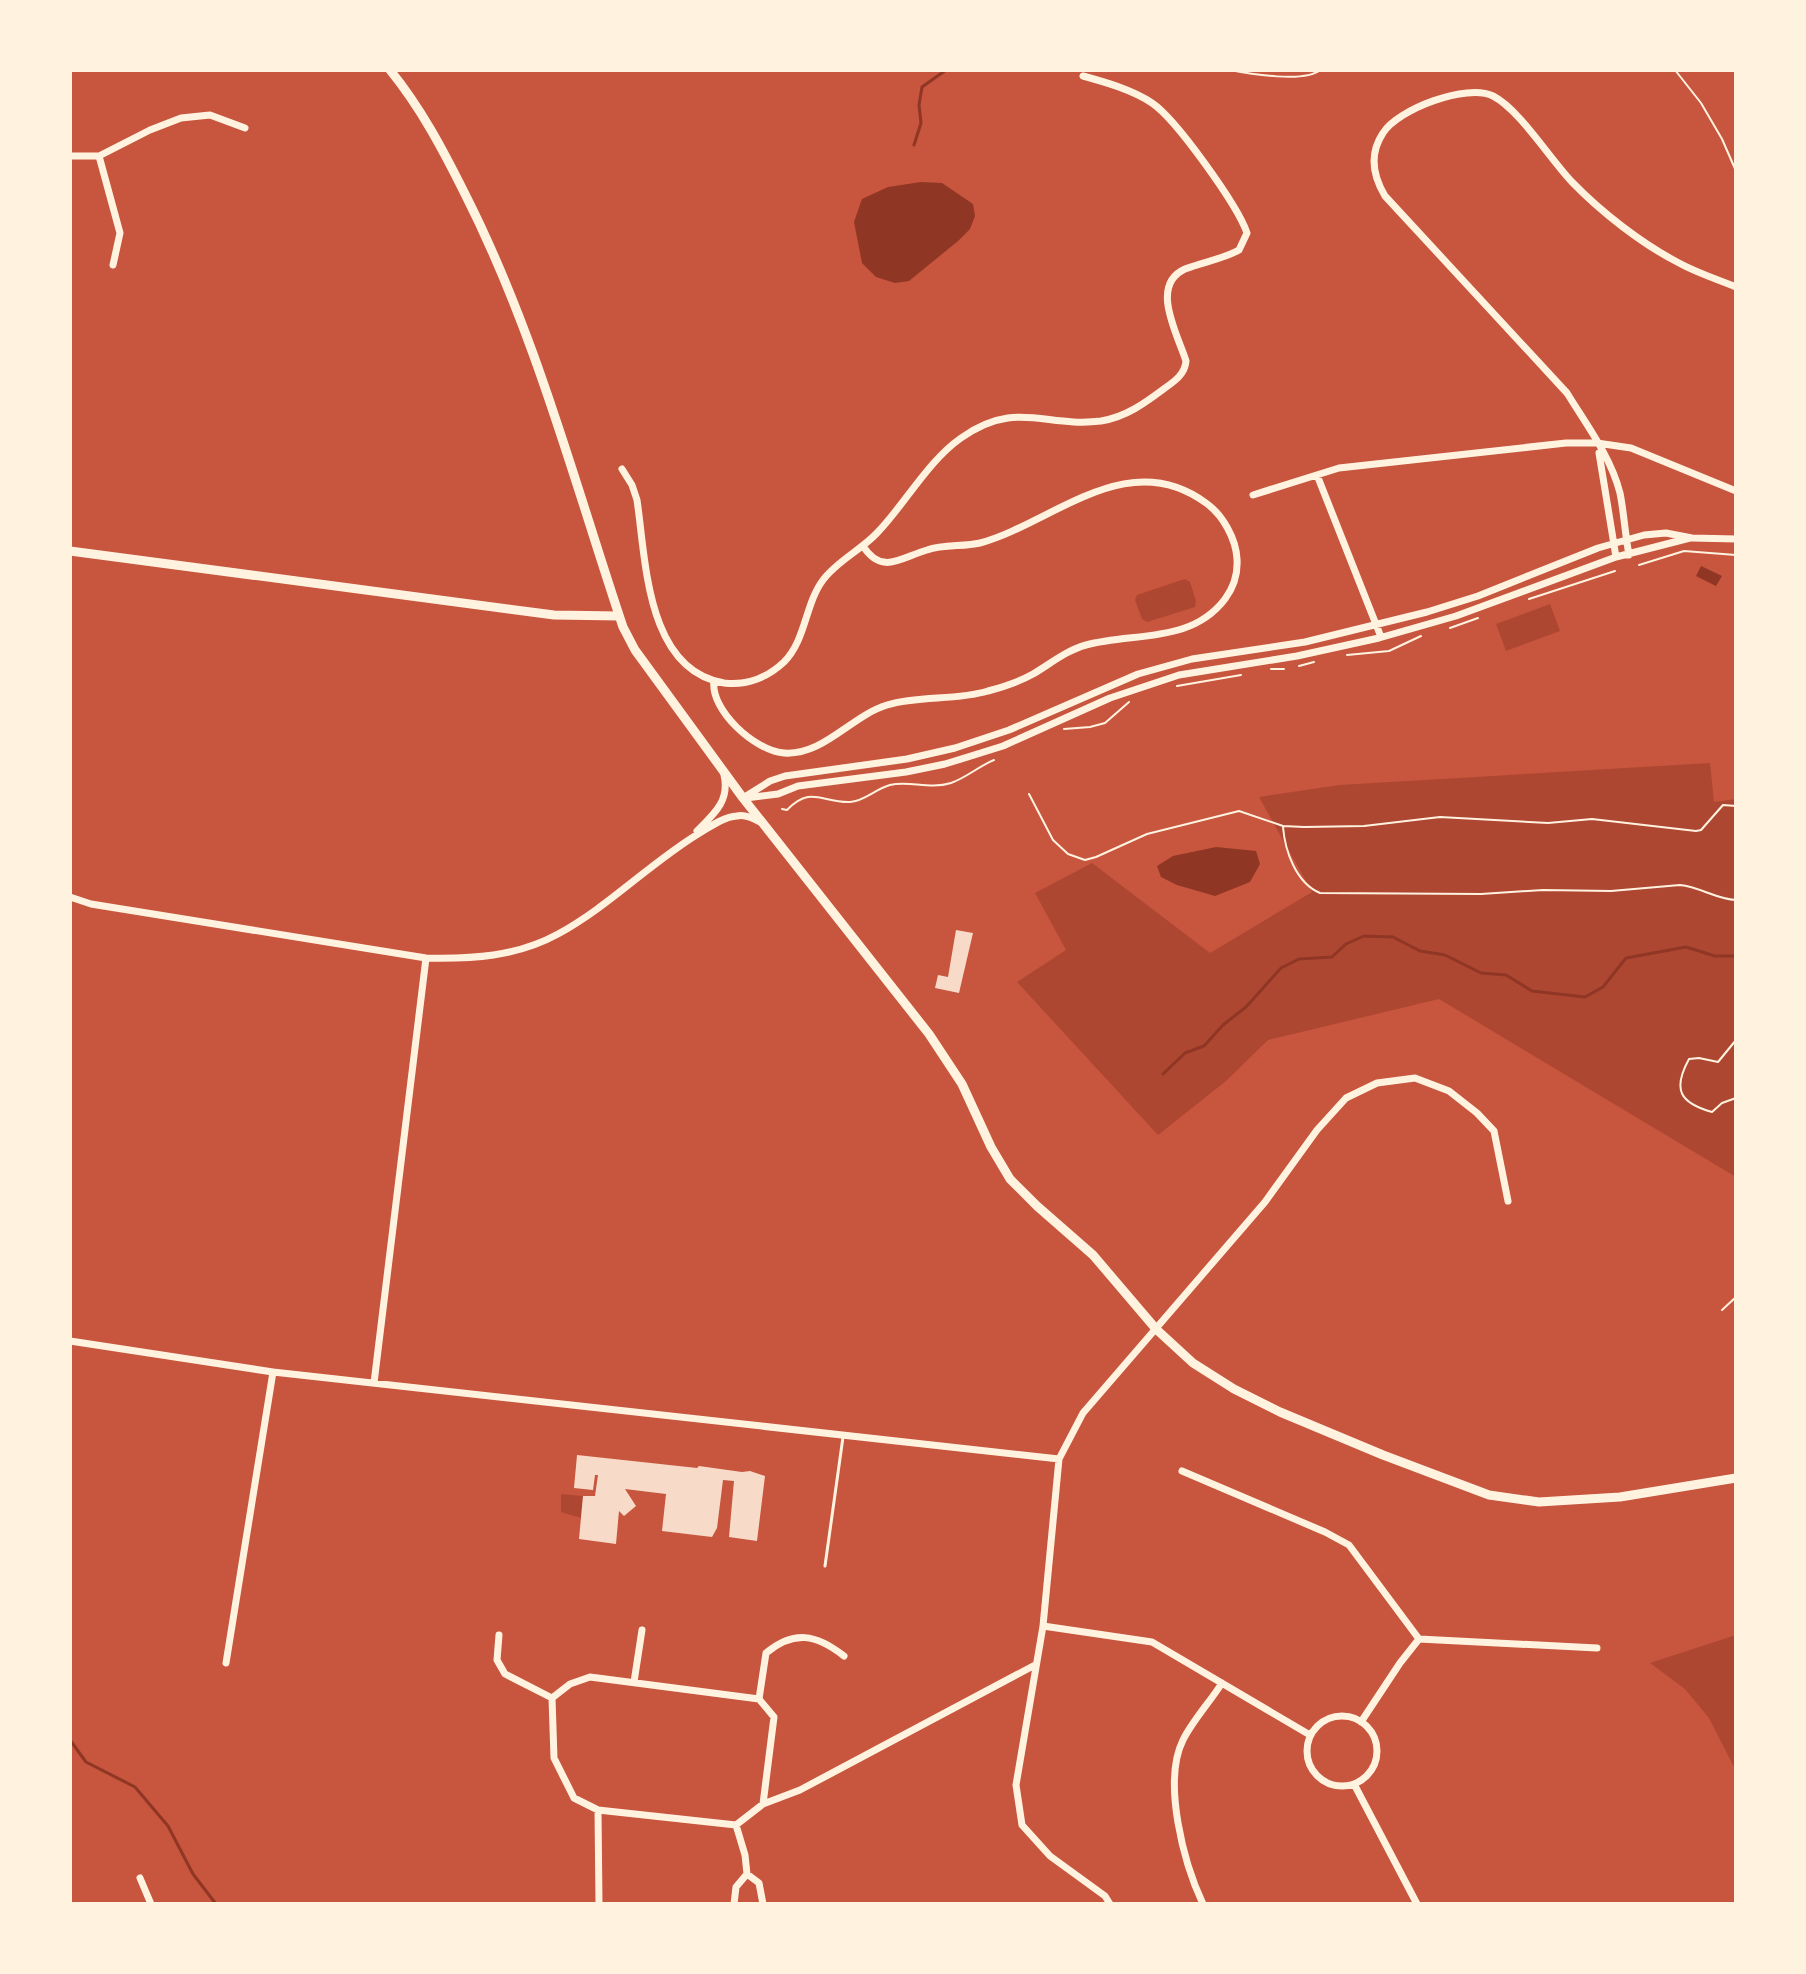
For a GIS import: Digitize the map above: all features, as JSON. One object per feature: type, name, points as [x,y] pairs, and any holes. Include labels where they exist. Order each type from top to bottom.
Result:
[{"type":"main road","points":[[390,70],[432,129],[481,225],[527,330],[619,616],[635,650],[743,798],[938,1046],[962,1084],[991,1147],[1010,1179],[1093,1255],[1156,1329],[1193,1363],[1255,1400],[1383,1455],[1489,1495],[1539,1502],[1607,1498],[1736,1478]]},
{"type":"main road","points":[[70,551],[554,615],[619,616]]},
{"type":"street","points":[[622,469],[637,500],[651,599],[659,625],[685,663],[700,675],[734,684],[750,682],[782,664],[794,649],[820,584],[830,571],[863,546],[958,440],[980,426],[1012,416],[1086,421],[1113,418],[1137,408],[1176,380],[1184,370],[1186,361],[1166,299],[1169,284],[1182,271],[1232,254],[1244,243],[1247,233],[1237,211],[1164,113],[1144,97],[1083,76]]},
{"type":"street","points":[[1629,555],[1613,471],[1567,393],[1385,196],[1378,184],[1374,163],[1378,142],[1387,127],[1406,113],[1460,93],[1489,94],[1513,111],[1560,168],[1615,221],[1678,263],[1736,287]]},
{"type":"street","points":[[70,156],[99,156],[181,118],[210,115],[245,128]]},
{"type":"street","points":[[99,156],[120,233],[113,265]]},
{"type":"street","points":[[1253,495],[1352,467],[1566,443],[1597,443],[1639,451],[1736,491]]},
{"type":"street","points":[[1597,443],[1616,557]]},
{"type":"street","points":[[1317,475],[1381,637]]},
{"type":"street","points":[[714,681],[716,700],[750,738],[768,750],[800,752],[836,735],[881,707],[985,692],[1030,676],[1080,646],[1153,636],[1200,621],[1217,608],[1236,578],[1237,558],[1224,522],[1211,506],[1185,491],[1155,484],[1092,491],[980,543],[928,549],[902,561],[880,561],[868,554],[863,546]]},
{"type":"street","points":[[743,798],[770,781],[785,776],[885,762],[955,748],[994,735],[1138,674],[1192,659],[1286,645],[1377,625],[1478,596],[1626,540],[1666,533],[1692,538],[1736,539]]},
{"type":"street","points":[[743,798],[945,764],[998,748],[1110,698],[1179,675],[1289,658],[1381,637],[1456,616],[1616,557],[1692,538]]},
{"type":"street","points":[[1286,645],[1289,658]]},
{"type":"street","points":[[994,735],[998,748]]},
{"type":"street","points":[[885,762],[887,775]]},
{"type":"street","points":[[687,841],[721,806],[726,789],[724,771]]},
{"type":"street","points":[[70,897],[91,904],[426,958],[470,959],[508,953],[557,935],[687,841],[719,822],[737,815],[752,817],[764,824]]},
{"type":"street","points":[[374,1383],[426,958]]},
{"type":"street","points":[[1110,1904],[1105,1896],[1050,1856],[1022,1825],[1016,1785],[1043,1626],[1059,1459],[1083,1413],[1265,1202],[1317,1130],[1346,1098],[1377,1083],[1415,1078],[1449,1091],[1494,1131],[1508,1201]]},
{"type":"street","points":[[70,1341],[273,1372],[1059,1459]]},
{"type":"street","points":[[226,1663],[273,1372]]},
{"type":"street","points":[[1182,1471],[1349,1545],[1419,1639]]},
{"type":"street","points":[[1043,1626],[1152,1642],[1310,1735]]},
{"type":"street","points":[[634,1682],[642,1630]]},
{"type":"street","points":[[499,1635],[497,1660],[505,1674],[552,1698]]},
{"type":"street","points":[[759,1699],[766,1653],[778,1643],[800,1636],[829,1645],[844,1656]]},
{"type":"street","points":[[1419,1639],[1597,1648]]},
{"type":"street","points":[[1361,1722],[1419,1639]]},
{"type":"street","points":[[552,1698],[554,1758],[574,1798],[598,1810],[736,1825],[763,1804],[800,1790],[1035,1665]]},
{"type":"street","points":[[552,1698],[570,1684],[590,1677],[759,1699],[774,1717],[763,1804]]},
{"type":"street","points":[[1203,1904],[1180,1834],[1174,1795],[1175,1767],[1183,1741],[1222,1683]]},
{"type":"street","points":[[1343,1716],[1361,1722],[1374,1738],[1376,1757],[1370,1771],[1354,1784],[1332,1784],[1316,1775],[1307,1757],[1310,1735],[1315,1727],[1333,1717],[1343,1716]]},
{"type":"street","points":[[1354,1784],[1417,1904]]},
{"type":"street","points":[[598,1810],[599,1904]]},
{"type":"street","points":[[734,1904],[736,1887],[747,1874],[736,1825]]},
{"type":"street","points":[[747,1874],[759,1883],[763,1904]]},
{"type":"street","points":[[140,1878],[151,1904]]},
{"type":"lane","points":[[825,1566],[843,1437]]},
{"type":"path","points":[[1230,70],[1284,78],[1312,76],[1320,70]]},
{"type":"path","points":[[1675,70],[1701,103],[1736,171]]},
{"type":"path","points":[[1639,565],[1684,551],[1736,555]]},
{"type":"path","points":[[1266,669],[1284,669]]},
{"type":"path","points":[[1169,687],[1245,674]]},
{"type":"path","points":[[1061,729],[1105,723],[1134,699]]},
{"type":"path","points":[[782,809],[787,810],[806,796],[851,802],[890,785],[926,787],[950,784],[994,760]]},
{"type":"path","points":[[1029,794],[1053,840],[1068,854],[1085,860],[1147,834],[1239,811],[1283,826],[1364,826],[1440,817],[1548,823],[1592,819],[1696,831],[1701,830],[1723,805],[1736,806]]},
{"type":"path","points":[[1283,826],[1286,848],[1295,866],[1309,887],[1320,893],[1481,894],[1543,890],[1611,891],[1680,885],[1691,886],[1722,899],[1736,900]]},
{"type":"path","points":[[1736,1040],[1718,1062],[1691,1058],[1686,1063],[1679,1087],[1682,1097],[1692,1105],[1712,1112],[1722,1103],[1736,1098]]},
{"type":"path","points":[[1722,1310],[1736,1297]]},
{"type":"shaded area","points":[[921,182],[942,183],[973,204],[975,216],[970,229],[909,281],[895,283],[876,277],[862,263],[854,222],[862,199],[888,187]]},
{"type":"shaded area","points":[[1701,566],[1722,576],[1716,586],[1696,576]]},
{"type":"shaded area","points":[[1185,579],[1190,582],[1195,607],[1147,622],[1142,619],[1135,600],[1137,595]]},
{"type":"shaded area","points":[[1550,604],[1560,631],[1506,651],[1496,624]]},
{"type":"shaded area","points":[[1710,763],[1714,802],[1736,799],[1736,1177],[1439,999],[1268,1040],[1226,1081],[1158,1135],[1017,982],[1066,950],[1035,893],[1092,863],[1210,953],[1312,892],[1259,797],[1340,785]]},
{"type":"shaded area","points":[[1216,847],[1256,851],[1260,864],[1250,882],[1215,896],[1161,877],[1157,866],[1173,856]]},
{"type":"shaded area","points":[[561,1494],[583,1496],[581,1518],[561,1512]]},
{"type":"shaded area","points":[[1736,1635],[1736,1771],[1709,1718],[1685,1689],[1650,1663]]},
{"type":"building","points":[[956,930],[973,933],[959,993],[935,988],[938,975],[948,977]]},
{"type":"building","points":[[577,1455],[750,1471],[765,1476],[757,1541],[729,1537],[734,1481],[723,1480],[717,1528],[712,1537],[662,1531],[666,1494],[625,1489],[636,1506],[624,1516],[619,1511],[616,1544],[579,1539],[583,1496],[595,1496],[598,1475],[595,1475],[593,1490],[574,1488]]},
{"type":"waterway","points":[[914,145],[921,123],[919,105],[922,87],[946,70]]},
{"type":"waterway","points":[[1163,1074],[1185,1053],[1204,1046],[1223,1025],[1246,1007],[1281,968],[1299,959],[1332,957],[1346,944],[1364,936],[1393,937],[1420,951],[1445,955],[1481,973],[1506,975],[1532,991],[1585,997],[1603,987],[1626,958],[1686,947],[1715,956],[1736,956]]},
{"type":"waterway","points":[[70,1740],[86,1762],[135,1787],[168,1826],[193,1874],[216,1904]]}]
